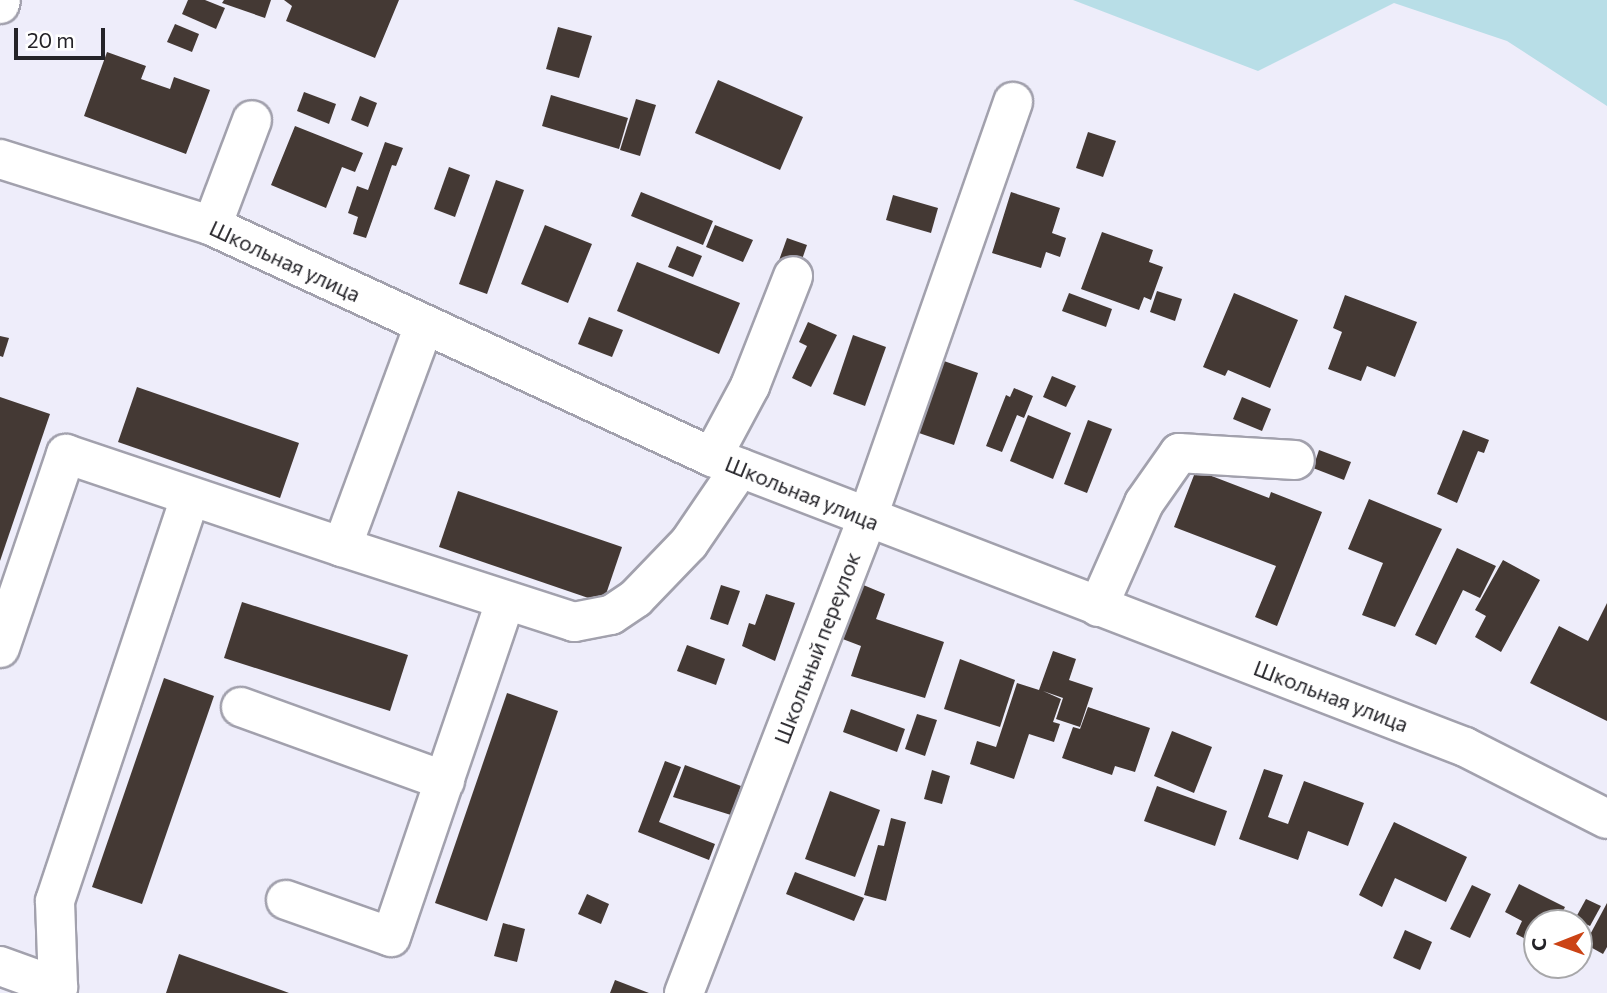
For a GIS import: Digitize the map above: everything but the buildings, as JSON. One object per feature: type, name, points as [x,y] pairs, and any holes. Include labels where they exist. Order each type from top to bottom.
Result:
[{"type":"street","name":"Школьный переулок","points":[[684,993],[867,519],[1013,103]]},
{"type":"street","points":[[212,226],[252,120]]},
{"type":"street","name":"Школьная улица","points":[[0,159],[212,226],[726,462],[867,519],[1465,747],[1607,819]]},
{"type":"street","points":[[0,648],[66,454],[505,602],[574,622],[611,615],[636,598],[688,543],[726,462],[750,386],[793,276]]},
{"type":"street","points":[[342,547],[424,325]]},
{"type":"street","points":[[1098,607],[1144,503],[1167,465],[1179,453],[1295,460]]},
{"type":"street","points":[[0,966],[58,987],[55,901],[190,498]]},
{"type":"street","points":[[286,900],[391,937],[505,602]]},
{"type":"street","points":[[241,706],[444,781]]},
{"type":"water","points":[[1073,0],[1607,0],[1607,106],[1507,41],[1394,3],[1258,71]]}]
